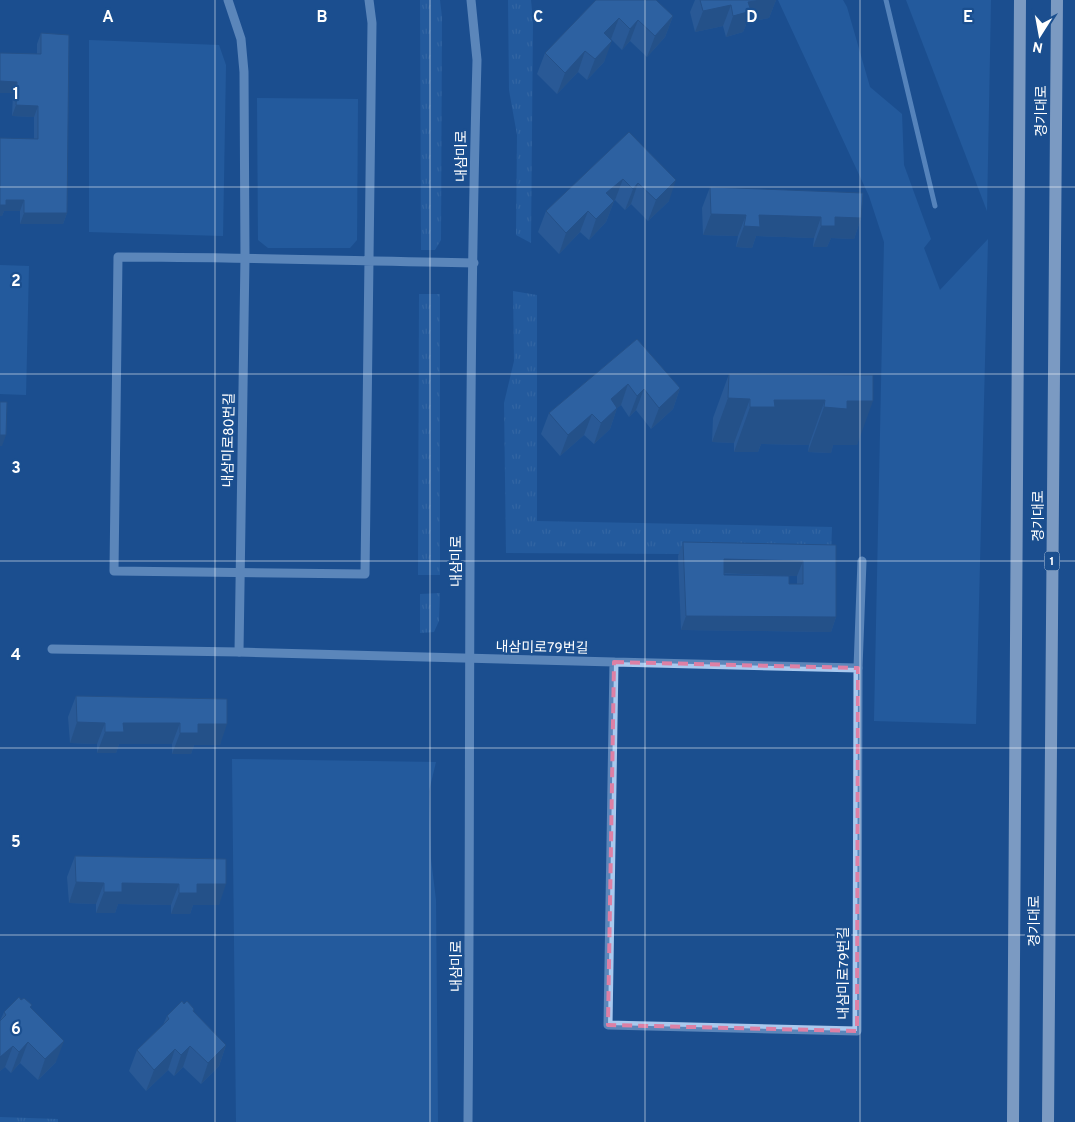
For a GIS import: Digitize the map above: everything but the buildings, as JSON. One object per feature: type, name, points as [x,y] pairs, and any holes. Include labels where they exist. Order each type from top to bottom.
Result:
[{"type":"main road","name":"경기대로","points":[[1012,1122],[1020,0]]},
{"type":"main road","name":"경기대로","points":[[1048,1122],[1057,0]]},
{"type":"street","name":"내삼미로80번길","points":[[228,0],[241,39],[244,72],[245,257],[239,652]]},
{"type":"street","points":[[369,0],[372,33],[369,261],[365,574],[114,571],[118,257],[245,257],[369,261],[474,263]]},
{"type":"street","name":"내삼미로","points":[[468,1122],[469,482],[477,60],[471,0]]},
{"type":"street","points":[[858,668],[862,561]]},
{"type":"street","points":[[52,649],[239,652],[470,660]]},
{"type":"street","name":"내삼미로79번길","points":[[470,660],[614,662],[858,668],[857,1032],[608,1025],[614,662]]},
{"type":"highlighted area","points":[[614,662],[858,668],[857,1031],[608,1025]]},
{"type":"green space","points":[[420,0],[440,0],[442,17],[441,240],[435,250],[421,250]]},
{"type":"green space","points":[[508,0],[531,0],[533,20],[531,243],[516,235],[517,135],[509,90]]},
{"type":"green space","points":[[778,0],[843,0],[847,7],[870,87],[902,114],[904,165],[931,239],[924,248],[940,290],[988,239],[976,724],[874,721],[884,242],[869,196]]},
{"type":"green space","points":[[906,0],[991,0],[987,211]]},
{"type":"green space","points":[[89,40],[219,45],[226,65],[223,236],[89,232]]},
{"type":"green space","points":[[257,98],[358,99],[357,240],[350,248],[268,248],[258,240]]},
{"type":"green space","points":[[0,265],[29,266],[26,395],[0,394]]},
{"type":"green space","points":[[513,291],[537,295],[537,521],[832,527],[831,555],[506,553],[504,403],[514,361]]},
{"type":"green space","points":[[419,294],[440,294],[440,575],[418,575]]},
{"type":"green space","points":[[440,593],[439,621],[434,632],[420,633],[420,594]]},
{"type":"green space","points":[[232,759],[436,762],[429,791],[431,859],[436,900],[438,1122],[236,1122]]},
{"type":"green space","points":[[0,1117],[58,1119],[58,1122],[0,1122]]},
{"type":"waterway","points":[[886,0],[935,206]]}]
